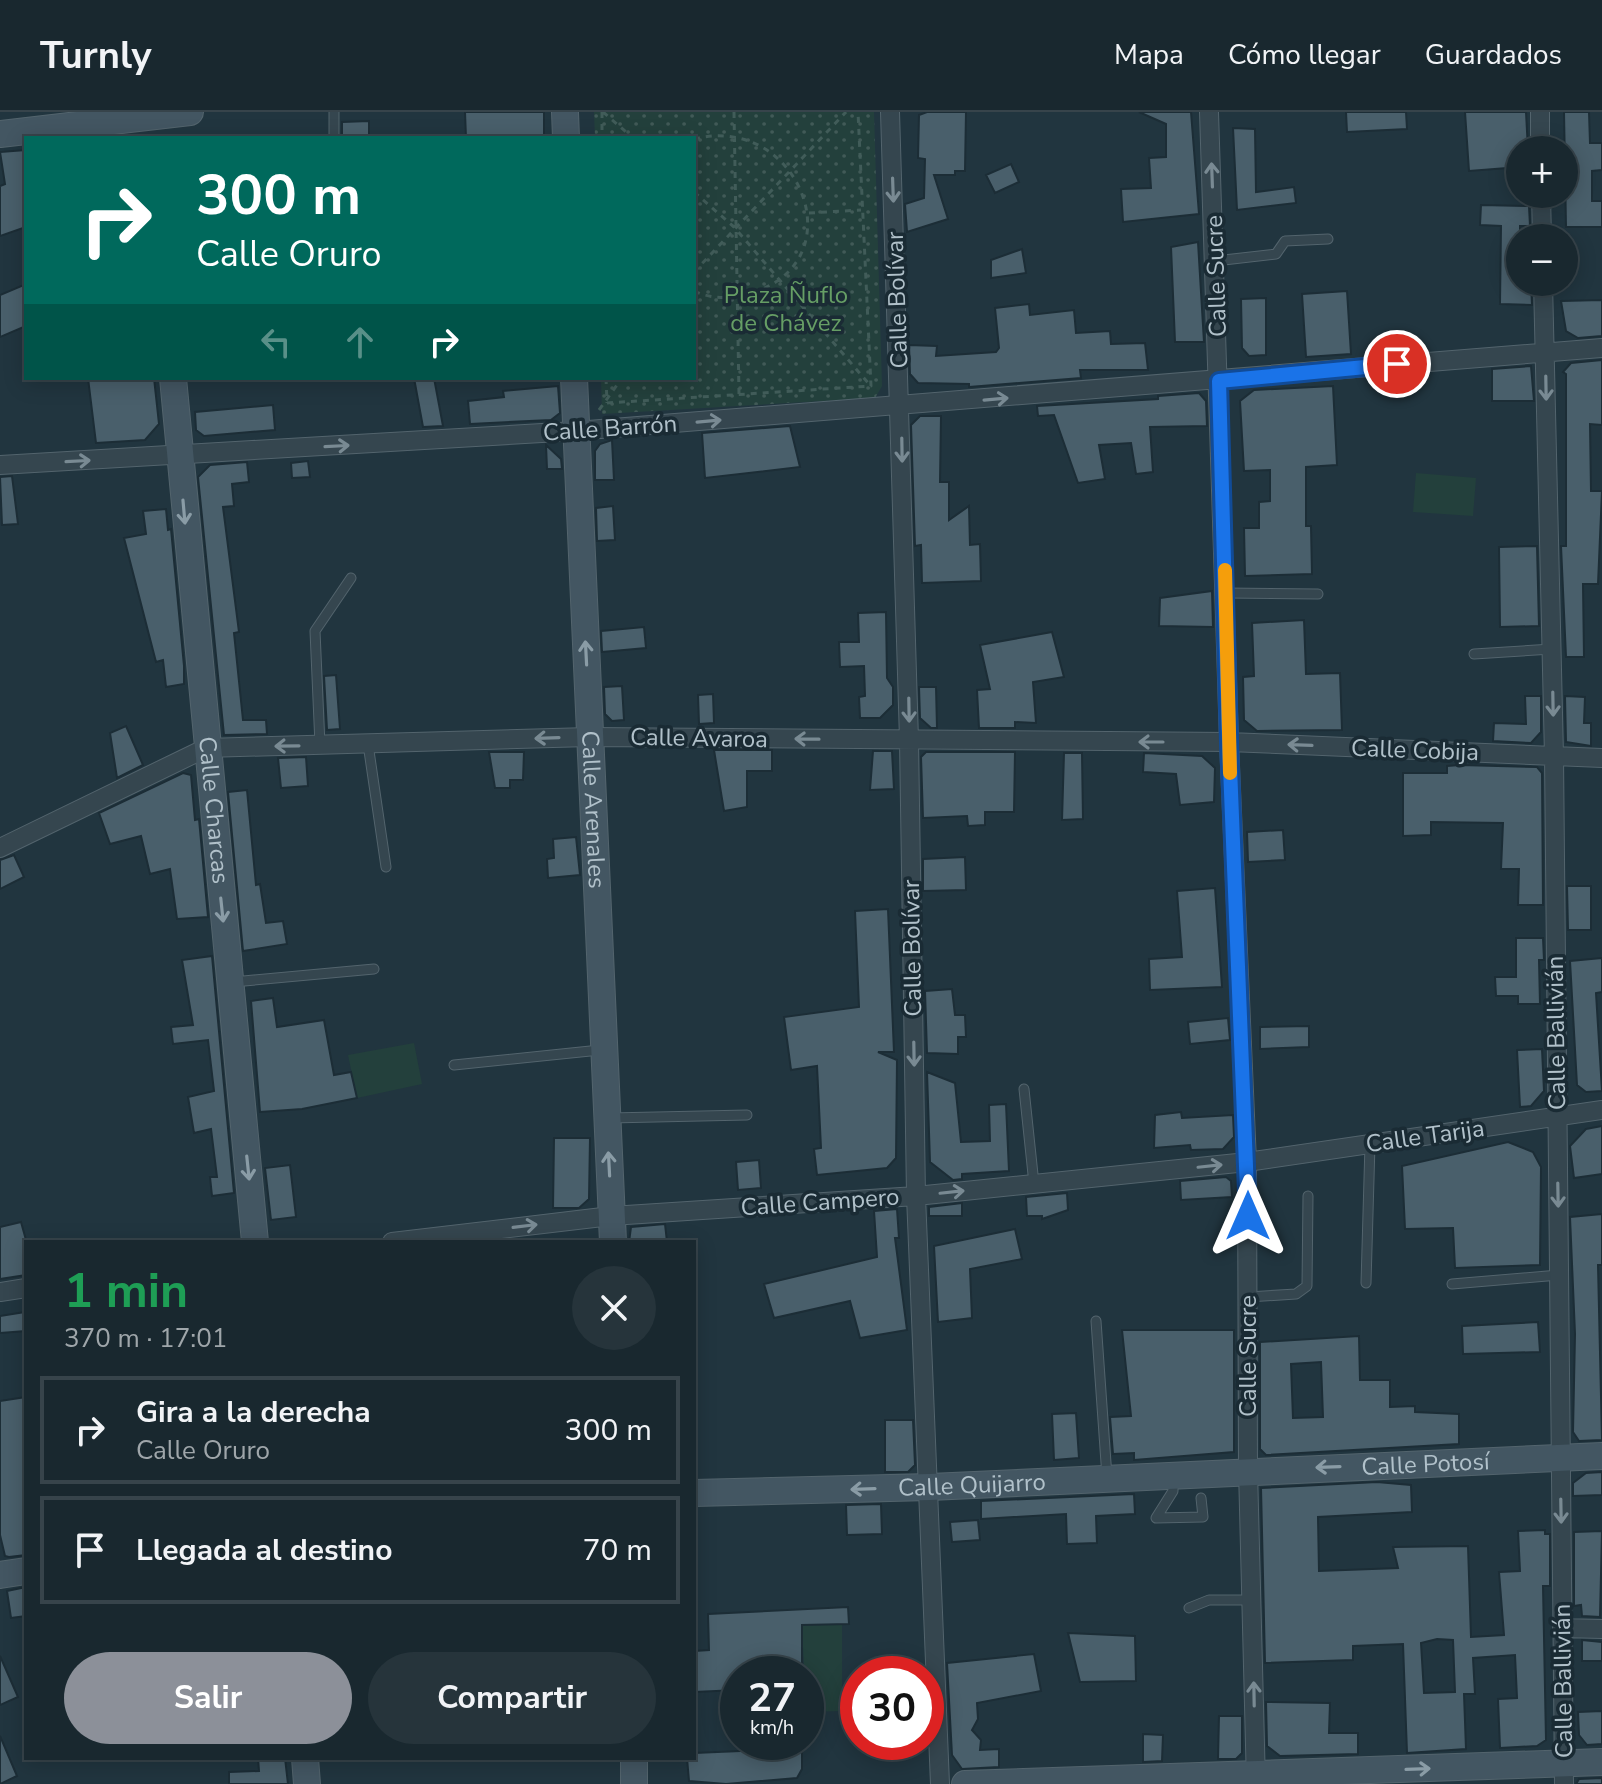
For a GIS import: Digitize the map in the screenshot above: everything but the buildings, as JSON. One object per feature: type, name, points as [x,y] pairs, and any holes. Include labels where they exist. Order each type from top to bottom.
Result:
[{"type":"street","points":[[0,134],[154,122],[190,112]]},
{"type":"street","points":[[565,112],[566,136]]},
{"type":"street","name":"Calle Bolívar","points":[[890,112],[901,406],[916,1196],[940,1784]]},
{"type":"street","name":"Calle Sucre","points":[[1209,112],[1229,742],[1247,1162],[1248,1470],[1256,1778]]},
{"type":"street","points":[[1540,112],[1540,136]]},
{"type":"street","name":"Calle Ballivián","points":[[1543,296],[1554,756],[1564,1774]]},
{"type":"street","name":"Calle Barrón","points":[[0,465],[576,431],[1219,381],[1545,350],[1602,348]]},
{"type":"street","name":"Calle Charcas","points":[[173,380],[255,1240]]},
{"type":"street","name":"Calle Arenales","points":[[574,380],[613,1240]]},
{"type":"street","name":"Calle Avaroa","points":[[0,848],[206,748],[589,737],[1229,742]]},
{"type":"street","name":"Calle Cobija","points":[[1229,742],[1602,758]]},
{"type":"street","name":"Calle Tarija","points":[[1247,1162],[1602,1110]]},
{"type":"street","name":"Calle Campero","points":[[409,1240],[611,1216],[916,1196],[1247,1162]]},
{"type":"street","points":[[0,1292],[24,1288]]},
{"type":"street","name":"Calle Potosí","points":[[1248,1470],[1602,1456]]},
{"type":"street","name":"Calle Quijarro","points":[[696,1493],[930,1487],[1248,1470]]},
{"type":"street","points":[[0,1575],[24,1571]]},
{"type":"street","points":[[1562,1628],[1602,1629]]},
{"type":"street","points":[[305,1760],[307,1784]]},
{"type":"street","points":[[634,1760],[634,1784]]},
{"type":"street","points":[[965,1784],[1564,1774],[1602,1762]]},
{"type":"lane","points":[[334,112],[334,136]]},
{"type":"lane","points":[[1215,261],[1276,254],[1285,241],[1328,239]]},
{"type":"lane","points":[[320,745],[315,631],[351,578]]},
{"type":"lane","points":[[1225,593],[1318,594]]},
{"type":"lane","points":[[1474,654],[1552,649]]},
{"type":"lane","points":[[368,744],[386,867]]},
{"type":"lane","points":[[229,982],[374,969]]},
{"type":"lane","points":[[454,1065],[604,1050]]},
{"type":"lane","points":[[1024,1089],[1034,1184]]},
{"type":"lane","points":[[607,1118],[747,1115]]},
{"type":"lane","points":[[1366,1283],[1370,1144]]},
{"type":"lane","points":[[1248,1297],[1296,1294],[1307,1286],[1308,1196]]},
{"type":"lane","points":[[1452,1284],[1559,1275]]},
{"type":"lane","points":[[1096,1321],[1107,1477]]},
{"type":"lane","points":[[1174,1474],[1173,1491],[1156,1518],[1203,1517],[1201,1498]]},
{"type":"lane","points":[[1189,1608],[1209,1600],[1252,1600]]},
{"type":"path","points":[[602,112],[602,136]]},
{"type":"path","points":[[602,112],[631,136]]},
{"type":"path","points":[[734,112],[734,227],[741,418]]},
{"type":"path","points":[[696,270],[846,112]]},
{"type":"path","points":[[858,112],[871,386]]},
{"type":"path","points":[[696,138],[707,133],[734,131],[745,134]]},
{"type":"path","points":[[696,292],[718,298],[759,291],[779,279],[795,260],[806,238],[809,213],[805,188],[785,157]]},
{"type":"path","points":[[696,194],[734,227],[871,386]]},
{"type":"path","points":[[809,213],[863,210]]},
{"type":"path","points":[[606,380],[607,403]]},
{"type":"path","points":[[607,403],[621,380]]},
{"type":"path","points":[[607,403],[871,386]]},
{"type":"green space","name":"Plaza Ñuflo de Chávez","points":[[594,112],[874,112],[882,386],[875,398],[602,414],[601,380],[696,380],[696,136],[595,136]]},
{"type":"green space","points":[[1416,473],[1476,478],[1473,516],[1413,512]]},
{"type":"green space","points":[[414,1043],[422,1084],[357,1098],[348,1055]]},
{"type":"green space","points":[[802,1625],[842,1625],[840,1711],[824,1712],[824,1656],[803,1656]]},
{"type":"slow traffic","points":[[1225,570],[1230,773]]},
{"type":"route","points":[[1248,1216],[1229,742],[1219,381],[1397,364]]}]
